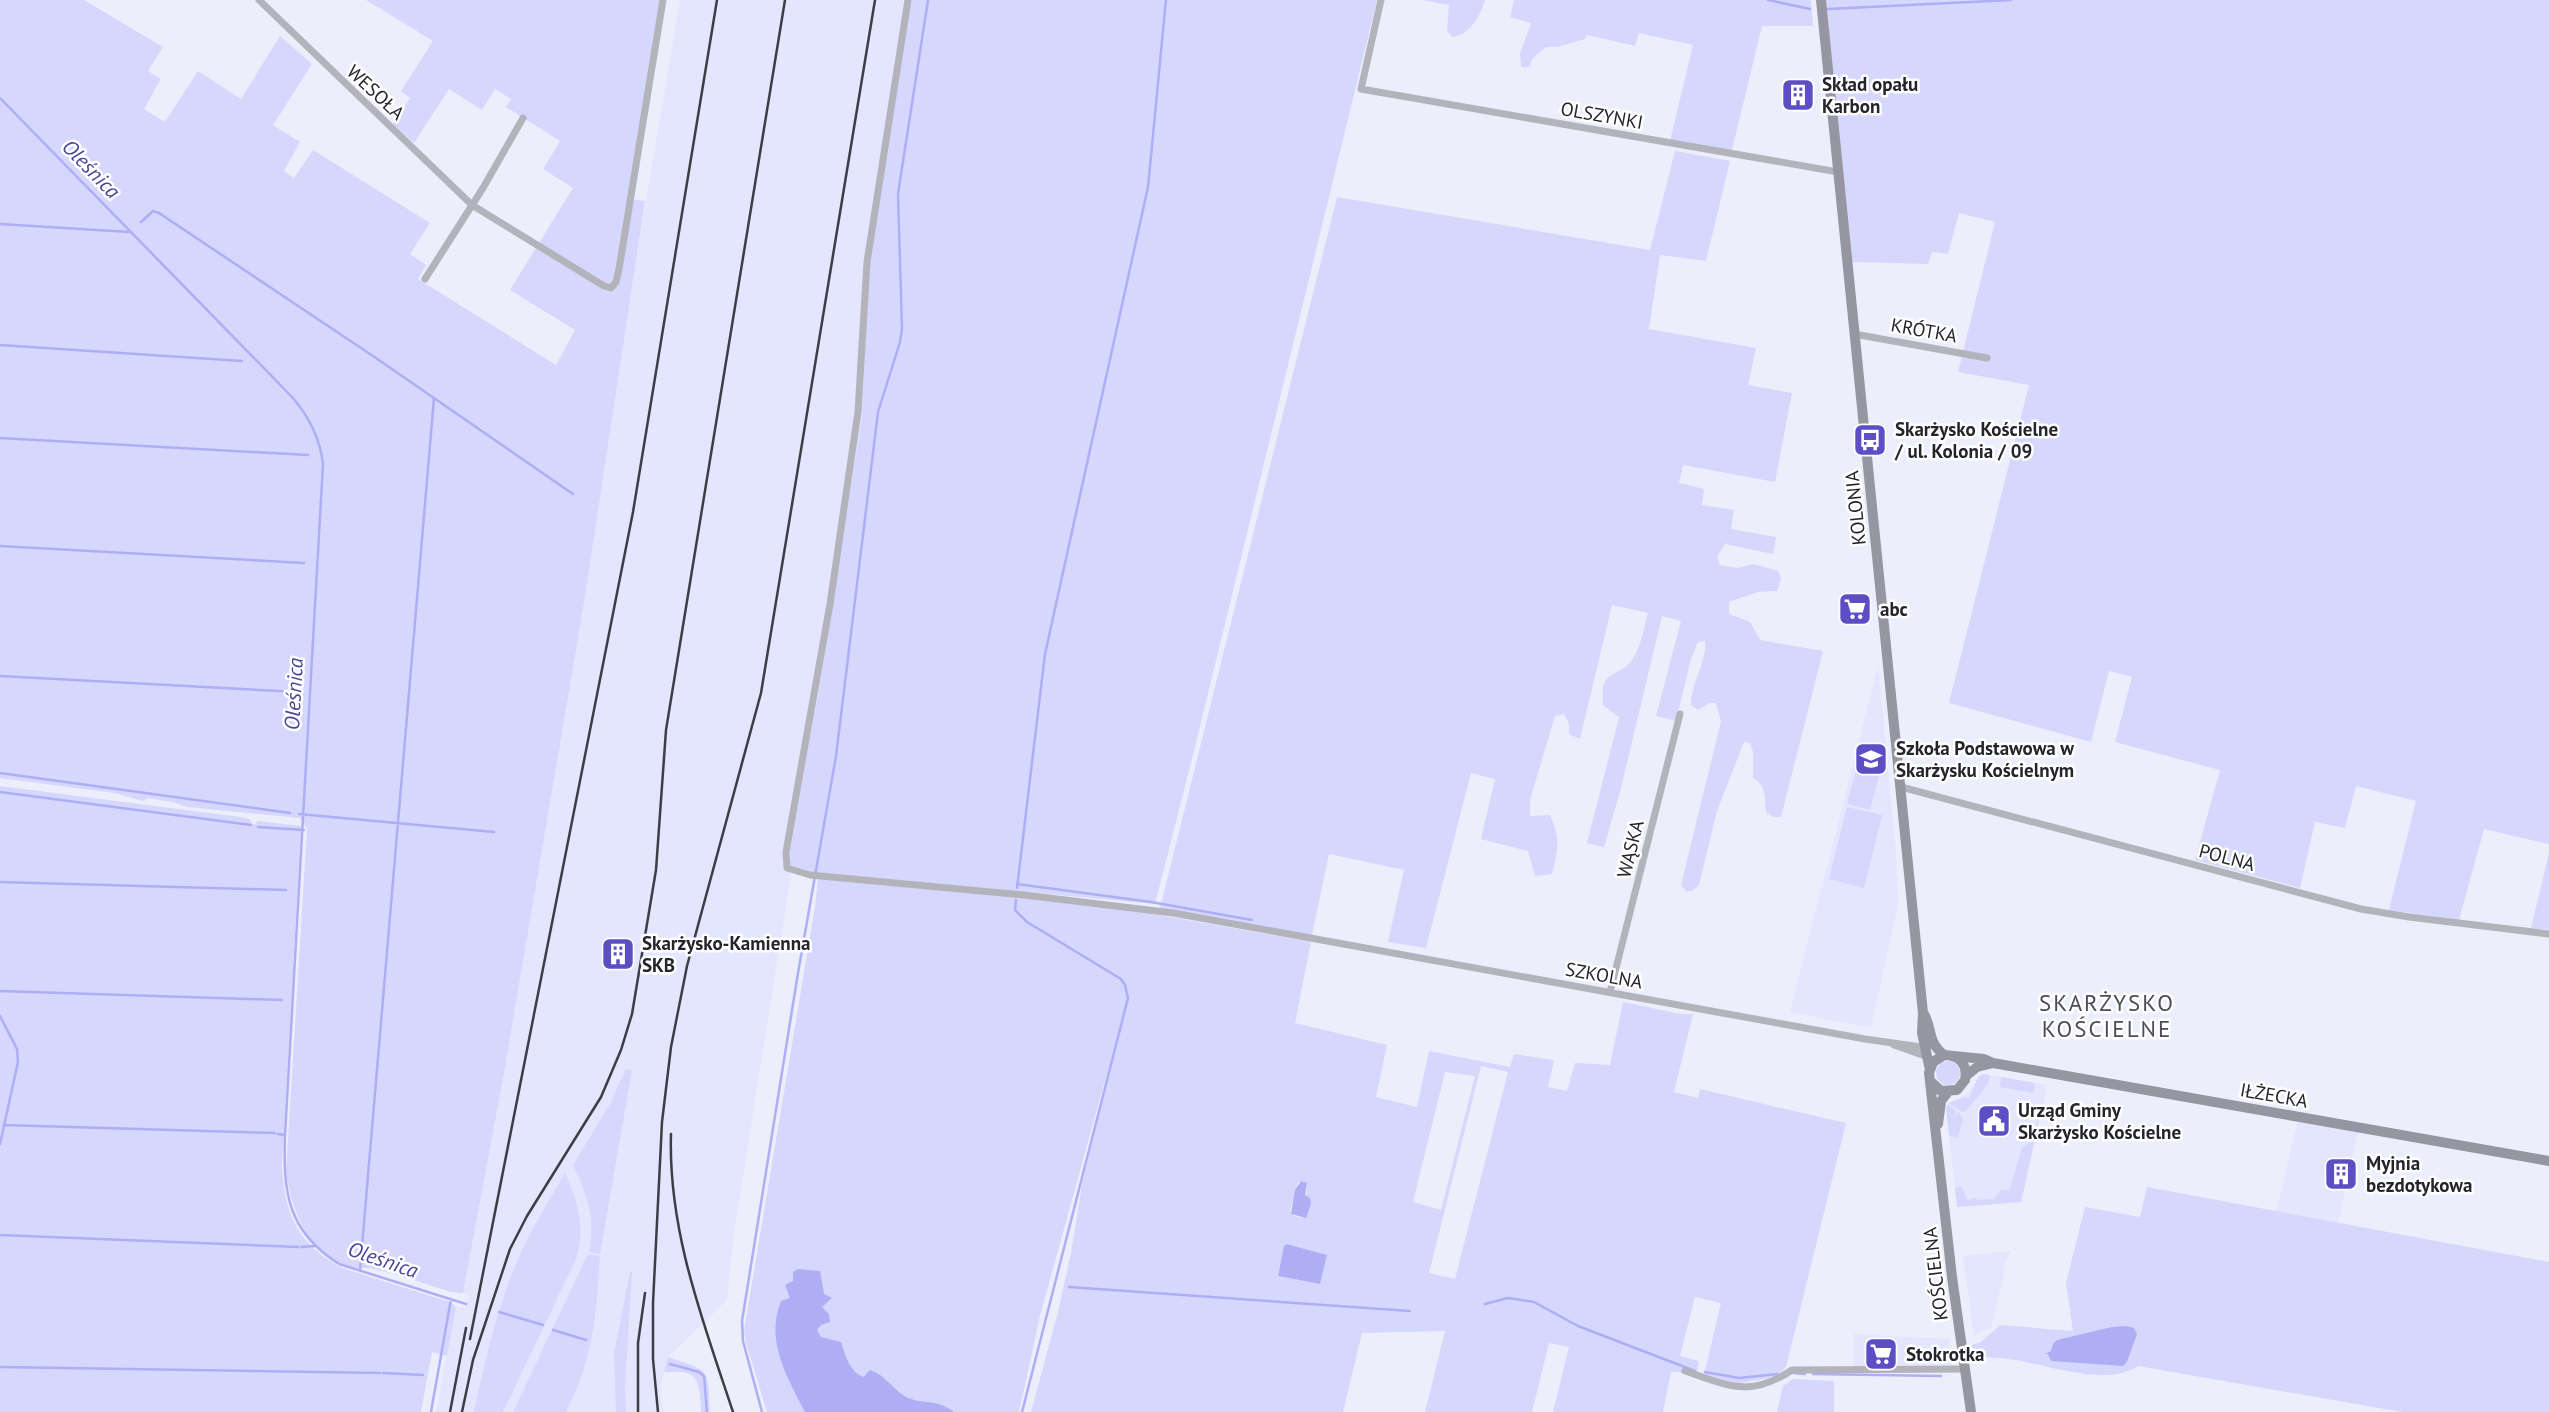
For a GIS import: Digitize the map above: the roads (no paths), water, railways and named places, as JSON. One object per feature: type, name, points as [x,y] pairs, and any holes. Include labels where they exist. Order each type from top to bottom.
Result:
[{"type":"street","name":"WESOŁA","points":[[259,0],[472,205],[611,288],[615,285],[663,0]]},
{"type":"street","name":"SZKOLNA","points":[[908,0],[867,262],[858,412],[819,679],[786,852],[787,868],[810,875],[1024,895],[1157,911],[1890,1044],[1907,1043],[1924,1051],[1944,1053]]},
{"type":"street","name":"OLSZYNKI","points":[[1381,0],[1361,89],[1838,172]]},
{"type":"street","name":"KOLONIA","points":[[1821,0],[1901,787],[1923,1013],[1924,1051],[1930,1075]]},
{"type":"street","points":[[425,279],[523,118]]},
{"type":"street","name":"KRÓTKA","points":[[1854,334],[1987,358]]},
{"type":"street","name":"WĄSKA","points":[[1610,992],[1680,714]]},
{"type":"street","name":"POLNA","points":[[1901,787],[2361,909],[2549,934]]},
{"type":"street","name":"KOLONIA","points":[[1923,1013],[1944,1053]]},
{"type":"street","points":[[1966,1076],[1962,1062],[1944,1053],[1933,1062],[1930,1075],[1937,1089],[1948,1092],[1960,1088],[1966,1076],[1976,1068],[1993,1063]]},
{"type":"street","name":"IŁŻECKA","points":[[1944,1053],[2549,1161]]},
{"type":"street","name":"KOŚCIELNA","points":[[1930,1075],[1931,1105],[1971,1412]]},
{"type":"street","name":"KOŚCIELNA","points":[[1936,1131],[1941,1101],[1948,1092]]},
{"type":"street","points":[[1685,1370],[1733,1387],[1754,1387],[1777,1380],[1792,1370],[1965,1369]]},
{"type":"water","points":[[1301,1181],[1307,1183],[1305,1195],[1310,1198],[1311,1204],[1306,1218],[1291,1214],[1295,1190]]},
{"type":"water","points":[[1287,1244],[1327,1255],[1320,1284],[1278,1276],[1284,1246]]},
{"type":"water","points":[[798,1269],[820,1271],[824,1294],[832,1298],[822,1307],[829,1314],[830,1322],[821,1325],[817,1330],[821,1337],[841,1342],[855,1372],[864,1377],[870,1370],[876,1372],[906,1397],[935,1403],[954,1412],[805,1412],[785,1372],[775,1330],[781,1301],[790,1298],[785,1285],[793,1281],[793,1272]]},
{"type":"water","points":[[2126,1326],[2134,1328],[2137,1334],[2123,1366],[2051,1361],[2048,1354],[2045,1354],[2051,1351],[2057,1340]]},
{"type":"waterway","points":[[762,1412],[743,1341],[742,1321],[836,756],[878,412],[902,329],[898,194],[928,0]]},
{"type":"waterway","points":[[1017,888],[1045,654],[1148,187],[1166,0]]},
{"type":"waterway","points":[[1768,0],[1810,9]]},
{"type":"waterway","points":[[1828,9],[2011,0]]},
{"type":"waterway","name":"Oleśnica","points":[[0,98],[293,398],[317,437],[323,464],[285,1135],[287,1192],[299,1224],[308,1238],[339,1264],[466,1304]]},
{"type":"waterway","points":[[141,222],[153,211],[159,213],[573,494]]},
{"type":"waterway","points":[[0,224],[129,232]]},
{"type":"waterway","points":[[0,345],[242,361]]},
{"type":"waterway","points":[[360,1270],[434,398]]},
{"type":"waterway","points":[[0,438],[308,455]]},
{"type":"waterway","points":[[0,546],[304,563]]},
{"type":"waterway","points":[[0,676],[297,692]]},
{"type":"waterway","points":[[0,773],[290,813]]},
{"type":"waterway","points":[[0,792],[251,825]]},
{"type":"waterway","points":[[299,814],[494,832]]},
{"type":"waterway","points":[[258,827],[304,830]]},
{"type":"waterway","points":[[0,882],[286,890]]},
{"type":"waterway","points":[[1017,884],[1151,902],[1252,920]]},
{"type":"waterway","points":[[1016,900],[1015,910],[1027,922],[1121,979],[1128,998],[1022,1412]]},
{"type":"waterway","points":[[0,991],[282,1000]]},
{"type":"waterway","points":[[0,1016],[17,1049],[18,1062],[0,1144]]},
{"type":"waterway","points":[[4,1125],[275,1133]]},
{"type":"waterway","points":[[278,1134],[285,1135]]},
{"type":"waterway","points":[[0,1235],[298,1247]]},
{"type":"waterway","points":[[301,1247],[315,1246]]},
{"type":"waterway","points":[[1069,1287],[1410,1311]]},
{"type":"waterway","points":[[1485,1304],[1508,1298],[1534,1302],[1578,1326],[1695,1371]]},
{"type":"waterway","points":[[431,1412],[451,1299]]},
{"type":"waterway","name":"Oleśnica","points":[[499,1312],[543,1325]]},
{"type":"waterway","name":"Oleśnica","points":[[553,1330],[586,1340]]},
{"type":"waterway","name":"Oleśnica","points":[[670,1364],[699,1372],[704,1376],[707,1412]]},
{"type":"waterway","points":[[0,1367],[380,1373]]},
{"type":"waterway","points":[[1705,1372],[1739,1378],[1777,1374]]},
{"type":"waterway","points":[[383,1373],[423,1375]]},
{"type":"waterway","points":[[1794,1373],[1805,1374]]},
{"type":"waterway","points":[[1813,1374],[1941,1376]]},
{"type":"railway","points":[[470,1339],[633,512],[717,0]]},
{"type":"railway","points":[[462,1412],[473,1360],[510,1249],[527,1216],[601,1097],[621,1050],[632,1014],[656,870],[666,730],[785,0]]},
{"type":"railway","points":[[658,1412],[653,1359],[653,1303],[662,1122],[671,1047],[687,966],[761,693],[875,0]]},
{"type":"railway","points":[[671,1134],[675,1206],[681,1241],[699,1310],[733,1412]]},
{"type":"railway","points":[[638,1412],[638,1343],[645,1293]]},
{"type":"railway","points":[[450,1412],[466,1328]]},
{"type":"place","name":"Skład opału Karbon","points":[[1798,95]]},
{"type":"place","name":"Skarżysko Kościelne / ul. Kolonia / 09","points":[[1870,440]]},
{"type":"place","name":"abc","points":[[1855,609]]},
{"type":"place","name":"Szkoła Podstawowa w Skarżysku Kościelnym","points":[[1871,759]]},
{"type":"place","name":"Skarżysko-Kamienna SKB","points":[[618,954]]},
{"type":"place","name":"Urząd Gminy Skarżysko Kościelne","points":[[1994,1121]]},
{"type":"place","name":"Myjnia bezdotykowa","points":[[2341,1174]]},
{"type":"place","name":"Stokrotka","points":[[1881,1354]]},
{"type":"district","name":"SKARŻYSKO KOŚCIELNE","points":[[2107,1016]]}]
